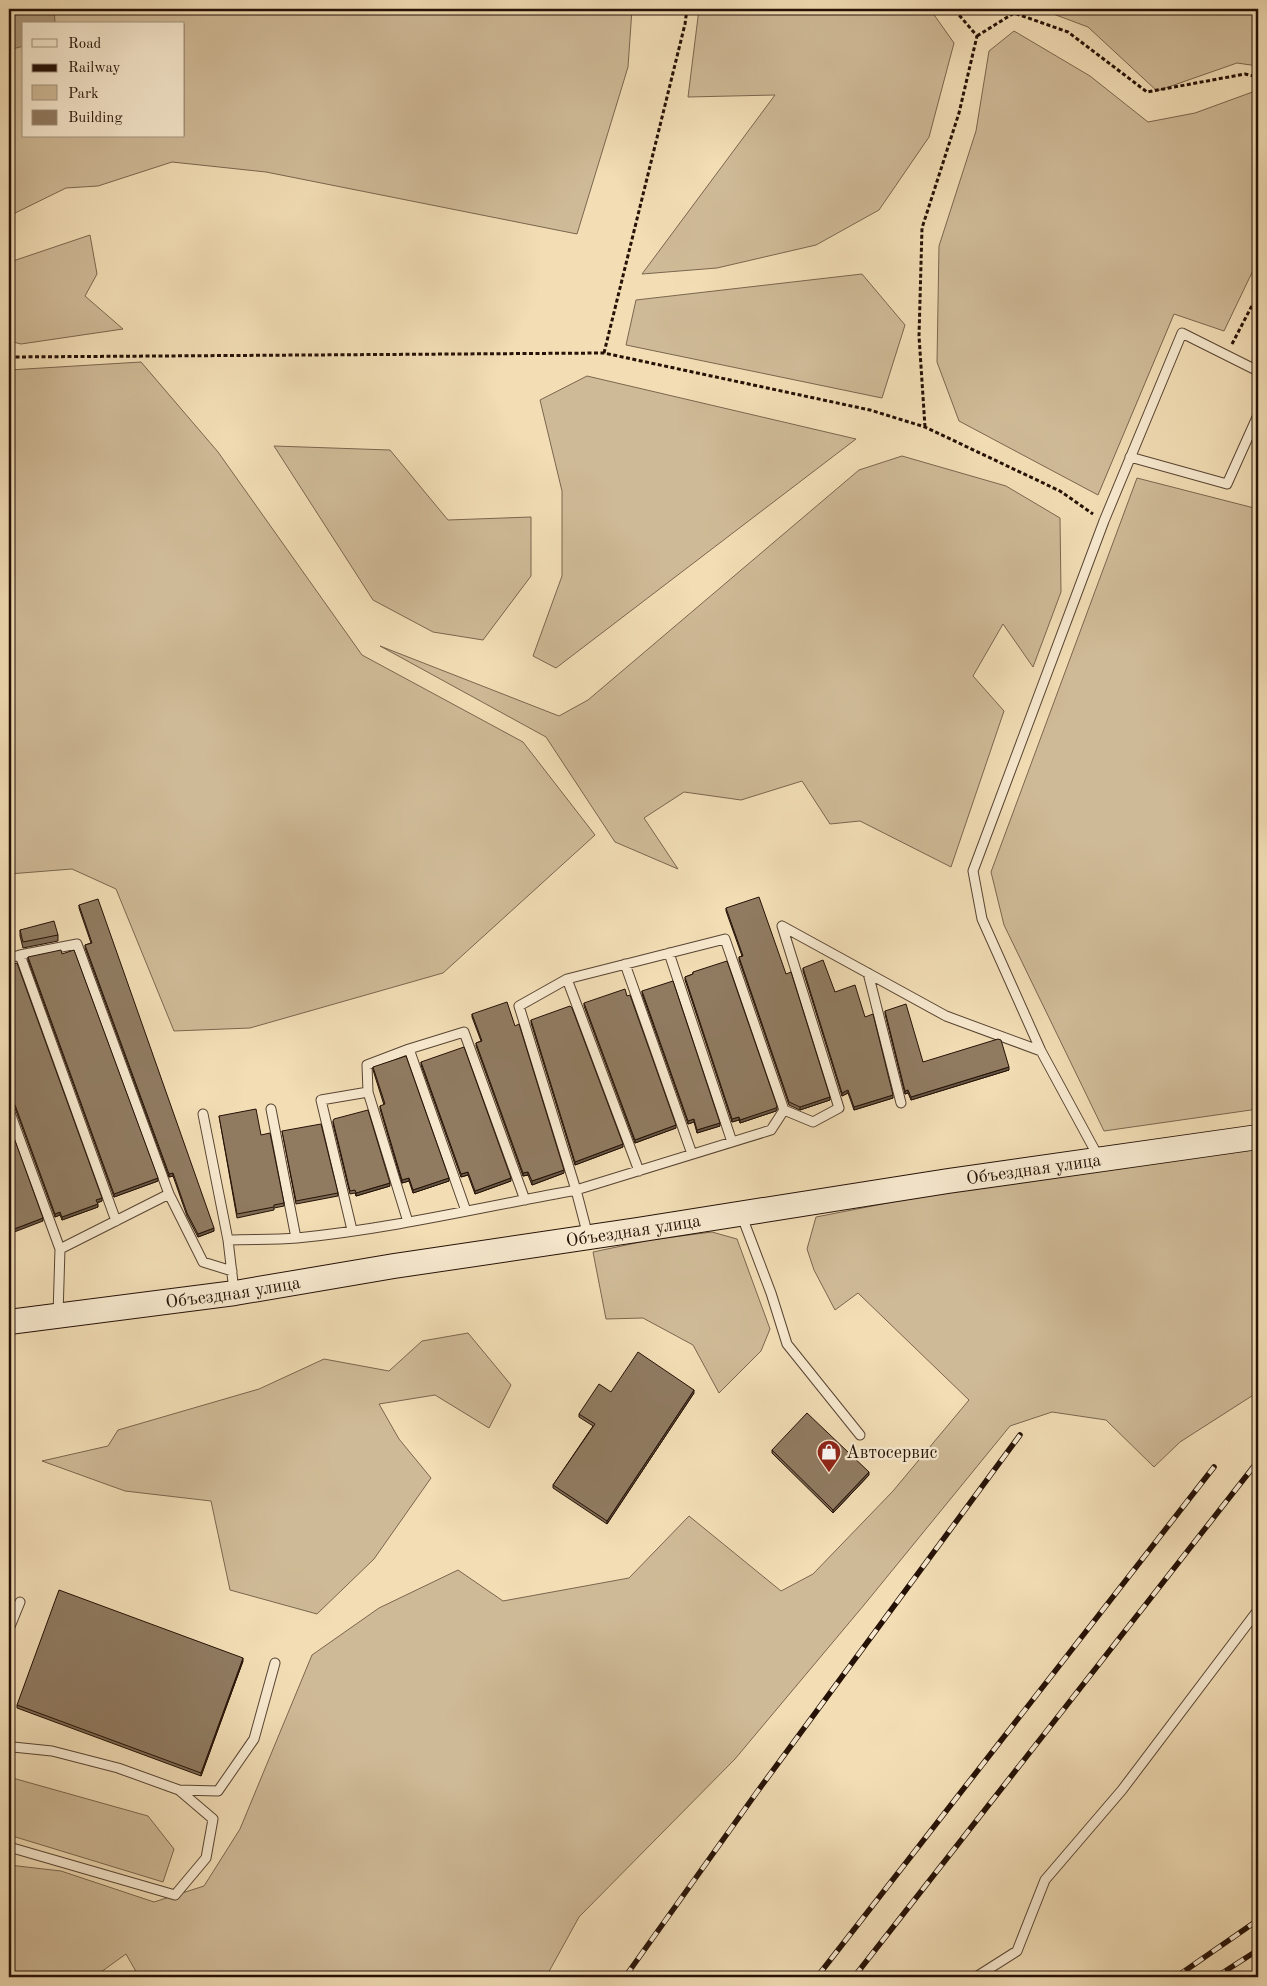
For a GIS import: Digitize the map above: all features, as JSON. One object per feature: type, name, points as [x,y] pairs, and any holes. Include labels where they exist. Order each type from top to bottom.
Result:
[{"type":"main road","name":"Объездная улица","points":[[9,1322],[58,1316],[233,1282],[394,1266],[1258,1137]]},
{"type":"lane","points":[[1100,1160],[1041,1051],[982,919],[973,871],[1104,521],[1182,333],[1258,370]]},
{"type":"lane","points":[[1130,457],[1227,484],[1258,415]]},
{"type":"lane","points":[[588,1237],[576,1190],[519,1006],[567,979],[725,939],[784,1110],[813,1122],[839,1108],[782,926],[946,1016],[1041,1051]]},
{"type":"lane","points":[[9,958],[78,944],[169,1194],[203,1262],[233,1282]]},
{"type":"lane","points":[[669,953],[732,1142]]},
{"type":"lane","points":[[20,955],[116,1221]]},
{"type":"lane","points":[[625,964],[692,1154]]},
{"type":"lane","points":[[868,973],[901,1103]]},
{"type":"lane","points":[[567,979],[639,1170]]},
{"type":"lane","points":[[408,1222],[368,1092],[367,1065],[409,1049],[464,1032],[525,1200]]},
{"type":"lane","points":[[409,1049],[466,1211]]},
{"type":"lane","points":[[352,1230],[322,1100],[368,1092]]},
{"type":"lane","points":[[9,1110],[60,1249],[58,1316]]},
{"type":"lane","points":[[271,1110],[296,1238]]},
{"type":"lane","points":[[228,1240],[296,1238],[408,1222],[576,1190],[771,1130],[784,1110]]},
{"type":"lane","points":[[203,1114],[228,1240],[233,1282]]},
{"type":"lane","points":[[60,1249],[169,1194]]},
{"type":"lane","points":[[741,1214],[771,1293],[787,1344],[860,1435]]},
{"type":"lane","points":[[9,1629],[20,1602]]},
{"type":"lane","points":[[976,1977],[1017,1950],[1045,1880],[1122,1790],[1258,1610]]},
{"type":"lane","points":[[9,1748],[52,1751],[118,1768],[179,1790],[218,1791],[254,1739],[275,1663]]},
{"type":"lane","points":[[9,1847],[175,1895],[206,1858],[213,1819],[179,1790]]},
{"type":"path","points":[[604,353],[685,24],[687,9]]},
{"type":"path","points":[[954,9],[977,36]]},
{"type":"path","points":[[924,427],[919,336],[922,228],[959,113],[977,36],[1014,13],[1068,32],[1147,92],[1245,74],[1258,77]]},
{"type":"path","points":[[1226,355],[1258,294]]},
{"type":"path","points":[[9,357],[604,353],[870,410],[924,427],[1060,491],[1104,521]]},
{"type":"green space","points":[[9,9],[632,9],[628,67],[577,234],[266,172],[172,162],[98,186],[66,188],[9,216]]},
{"type":"green space","points":[[699,9],[930,9],[954,43],[929,137],[879,210],[816,245],[717,268],[642,274],[775,95],[688,97]]},
{"type":"green space","points":[[1040,9],[1258,9],[1258,66],[1237,63],[1157,91],[1088,27]]},
{"type":"green space","points":[[1014,31],[1090,76],[1148,122],[1195,113],[1258,90],[1258,260],[1224,331],[1174,314],[1098,495],[959,421],[937,362],[939,246],[976,131],[989,51]]},
{"type":"green space","points":[[90,235],[97,274],[85,296],[123,329],[21,344],[9,341],[9,264]]},
{"type":"green space","points":[[862,274],[905,325],[882,398],[626,345],[636,300]]},
{"type":"green space","points":[[141,362],[218,452],[362,655],[523,742],[595,835],[443,973],[250,1028],[174,1031],[116,889],[72,869],[9,874],[9,370]]},
{"type":"green space","points":[[587,376],[856,439],[556,668],[533,656],[562,576],[562,491],[540,400]]},
{"type":"green space","points":[[274,446],[390,450],[448,520],[531,517],[531,576],[483,640],[433,632],[373,600]]},
{"type":"green space","points":[[902,456],[1006,486],[1060,518],[1061,592],[1033,667],[1003,624],[973,676],[1004,711],[951,867],[860,821],[830,824],[802,781],[741,800],[684,792],[644,818],[678,869],[615,842],[546,737],[380,646],[559,716],[588,700],[859,470]]},
{"type":"green space","points":[[1137,478],[1258,509],[1258,1109],[1104,1131],[1004,925],[991,872]]},
{"type":"green space","points":[[1258,1148],[1258,1392],[1180,1442],[1154,1467],[1106,1420],[1052,1412],[1010,1426],[735,1759],[579,1917],[546,1977],[137,1977],[138,1975],[126,1954],[94,1977],[9,1977],[9,1865],[61,1871],[154,1902],[204,1886],[240,1829],[312,1655],[379,1608],[458,1570],[503,1601],[629,1578],[689,1516],[781,1591],[813,1574],[893,1491],[969,1400],[858,1293],[835,1310],[814,1270],[807,1249],[816,1217],[964,1188]]},
{"type":"green space","points":[[712,1232],[737,1239],[770,1329],[761,1351],[719,1393],[693,1345],[643,1318],[606,1319],[593,1252],[650,1240]]},
{"type":"green space","points":[[468,1333],[511,1385],[489,1428],[435,1395],[379,1404],[399,1439],[431,1478],[374,1559],[317,1614],[230,1590],[211,1501],[125,1491],[42,1461],[108,1446],[118,1430],[259,1389],[324,1359],[389,1371],[422,1341]]},
{"type":"green space","points":[[9,1777],[148,1816],[174,1849],[163,1882],[9,1835]]},
{"type":"shaded area","points":[[9,9],[54,9],[55,22],[22,22],[22,46],[12,49],[9,43]]},
{"type":"building","points":[[759,897],[786,974],[791,972],[830,1097],[800,1107],[789,1102],[739,957],[743,956],[726,908]]},
{"type":"building","points":[[98,899],[214,1228],[198,1234],[187,1213],[173,1173],[169,1174],[85,945],[92,943],[79,905]]},
{"type":"building","points":[[54,921],[58,935],[23,942],[20,930]]},
{"type":"building","points":[[61,950],[62,954],[74,950],[158,1178],[114,1194],[28,957]]},
{"type":"building","points":[[823,960],[835,992],[855,985],[865,1017],[873,1014],[893,1095],[854,1107],[848,1090],[842,1093],[803,968]]},
{"type":"building","points":[[727,961],[777,1106],[776,1108],[740,1120],[739,1117],[732,1119],[685,977],[693,974],[693,972]]},
{"type":"building","points":[[17,963],[102,1198],[96,1200],[98,1204],[62,1217],[60,1212],[55,1214],[15,1105],[9,1101],[9,966]]},
{"type":"building","points":[[673,981],[720,1123],[697,1130],[694,1119],[688,1121],[642,991]]},
{"type":"building","points":[[625,989],[627,996],[630,995],[676,1125],[635,1140],[584,1003]]},
{"type":"building","points":[[507,1002],[515,1026],[519,1024],[564,1170],[532,1181],[528,1172],[523,1173],[476,1043],[482,1041],[472,1014]]},
{"type":"building","points":[[906,1004],[923,1062],[998,1039],[1001,1040],[1009,1067],[911,1097],[908,1090],[905,1091],[885,1011]]},
{"type":"building","points":[[570,1006],[623,1144],[575,1162],[531,1020]]},
{"type":"building","points":[[464,1047],[511,1178],[475,1191],[468,1172],[461,1174],[421,1062]]},
{"type":"building","points":[[406,1056],[449,1178],[413,1190],[409,1178],[402,1180],[380,1106],[385,1104],[373,1067]]},
{"type":"building","points":[[256,1109],[261,1135],[270,1133],[284,1203],[274,1205],[274,1207],[237,1214],[219,1116]]},
{"type":"building","points":[[368,1110],[390,1183],[356,1193],[355,1190],[350,1191],[333,1121],[334,1119]]},
{"type":"building","points":[[9,1124],[43,1218],[9,1231]]},
{"type":"building","points":[[321,1124],[338,1193],[296,1201],[282,1131]]},
{"type":"building","points":[[638,1352],[694,1390],[607,1521],[553,1485],[595,1424],[579,1414],[599,1384],[611,1392]]},
{"type":"building","points":[[807,1413],[869,1472],[833,1510],[772,1450]]},
{"type":"building","points":[[59,1590],[243,1658],[201,1773],[17,1705]]},
{"type":"railway","points":[[625,1977],[757,1792],[1020,1435]]},
{"type":"railway","points":[[854,1977],[1258,1461]]},
{"type":"railway","points":[[817,1977],[1214,1467]]},
{"type":"railway","points":[[1176,1977],[1258,1920]]},
{"type":"railway","points":[[1216,1977],[1258,1950]]},
{"type":"place","name":"Автосервис","points":[[829,1473]]}]
